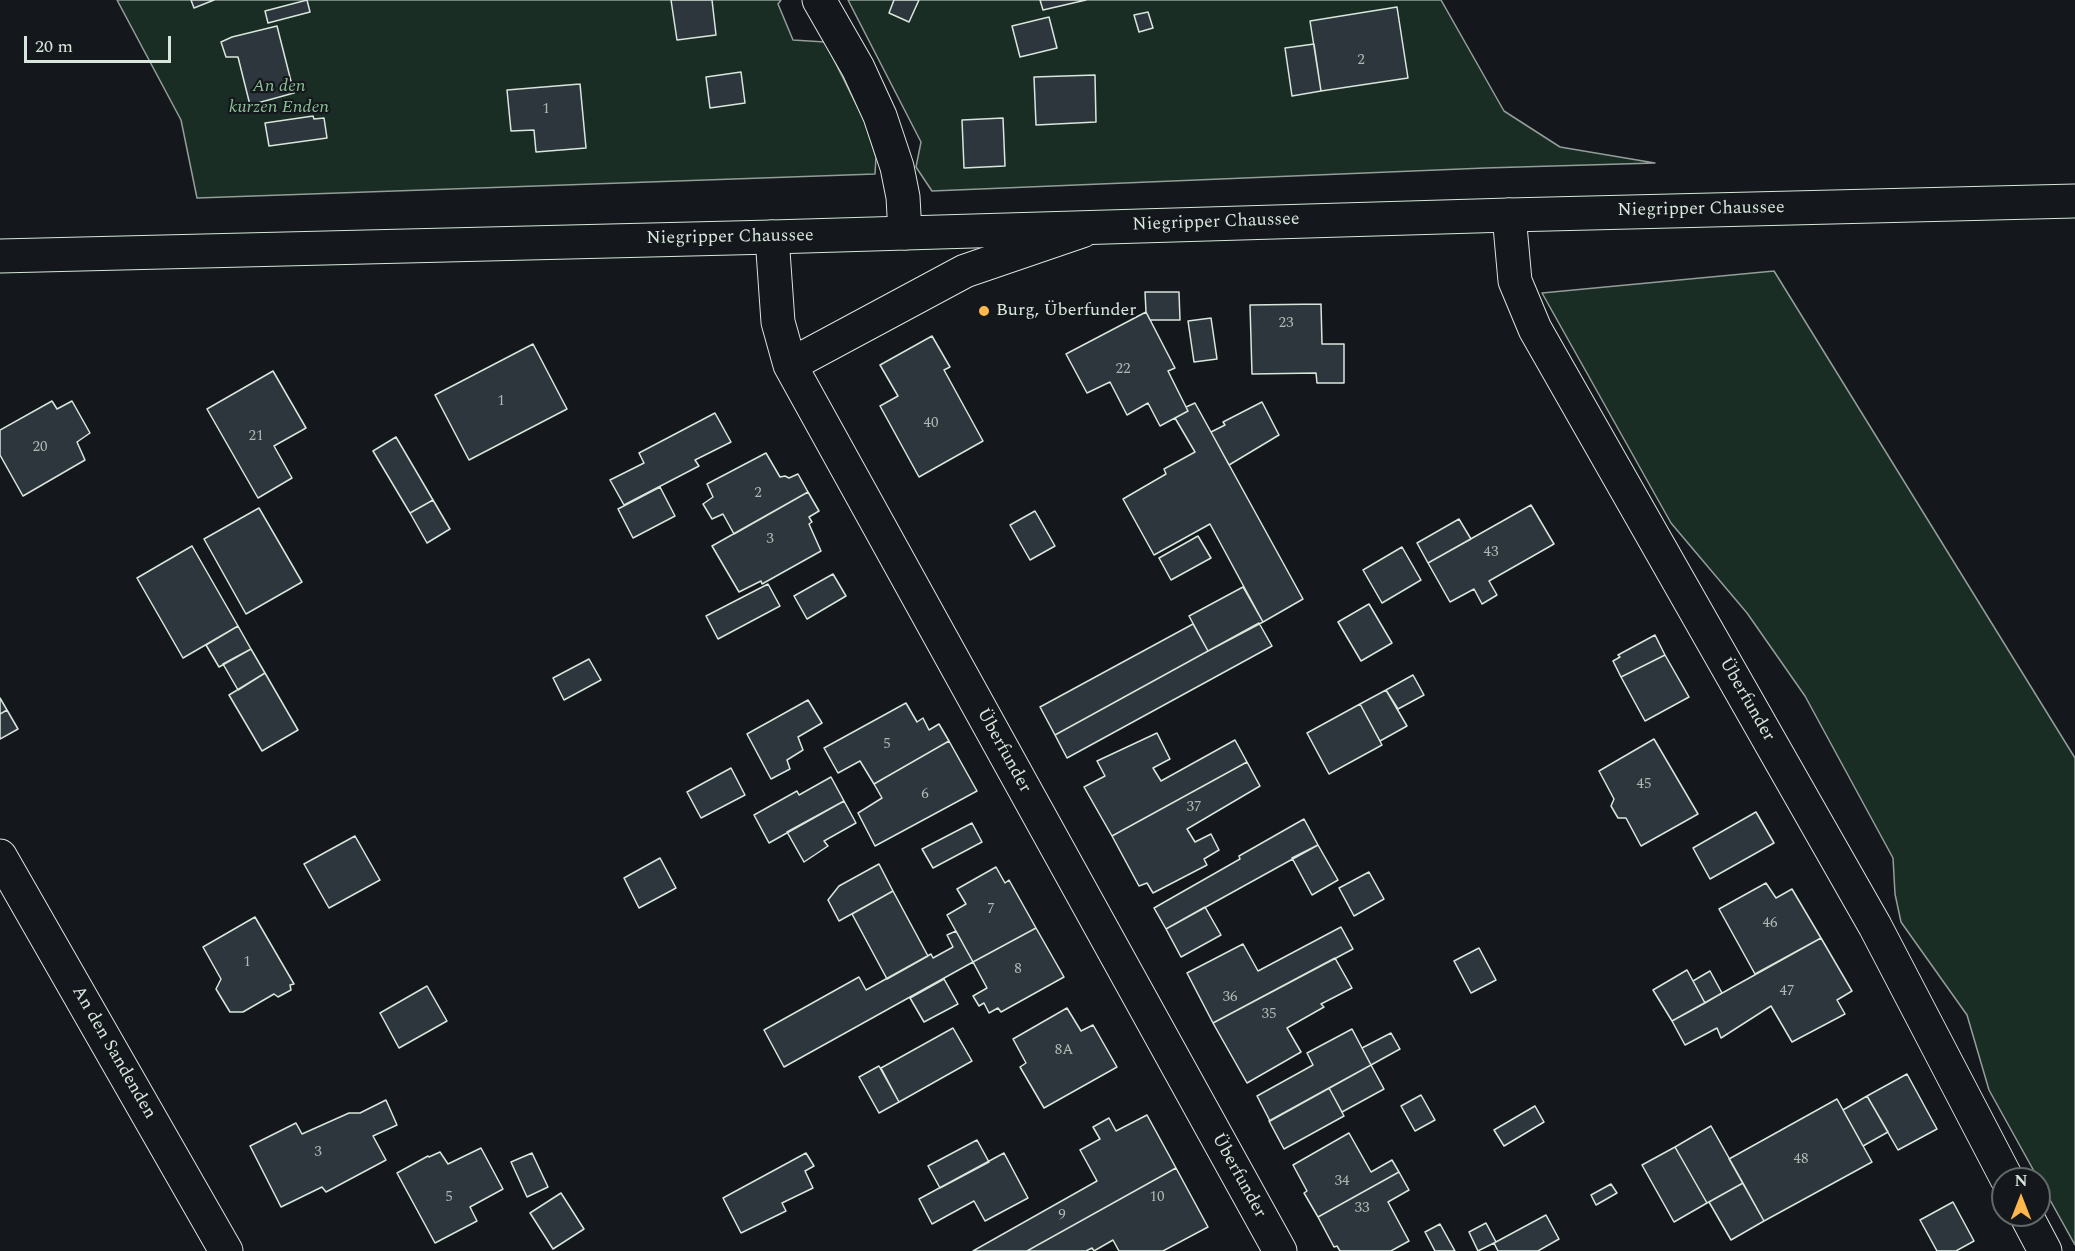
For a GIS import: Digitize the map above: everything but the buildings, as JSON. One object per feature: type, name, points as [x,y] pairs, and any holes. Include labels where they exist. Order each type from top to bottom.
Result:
[{"type":"street","points":[[819,0],[858,68],[880,116],[897,167],[903,197],[905,233]]},
{"type":"street","name":"Niegripper Chaussee","points":[[0,256],[2075,201]]},
{"type":"street","name":"Überfunder","points":[[1509,215],[1515,281],[1535,329],[1875,926],[2001,1167]]},
{"type":"street","points":[[790,365],[965,271],[1094,226]]},
{"type":"street","name":"Überfunder","points":[[772,237],[778,322],[790,365],[1280,1251]]},
{"type":"street","name":"An den Sandenden","points":[[0,856],[226,1251]]},
{"type":"street","points":[[2032,1227],[2045,1251]]},
{"type":"green space","name":"An den kurzen Enden","points":[[117,0],[781,0],[778,4],[793,40],[825,42],[864,120],[876,157],[875,174],[197,198],[181,120]]},
{"type":"green space","points":[[848,0],[1441,0],[1504,111],[1560,147],[1655,163],[932,191],[916,167],[921,142]]},
{"type":"green space","points":[[1774,271],[2075,758],[2075,1245],[2051,1202],[2051,1167],[2032,1167],[1989,1090],[1967,1015],[1901,922],[1895,894],[1893,858],[1805,696],[1747,613],[1671,523],[1542,293]]},
{"type":"place","name":"Burg, Überfunder","points":[[984,311]]}]
